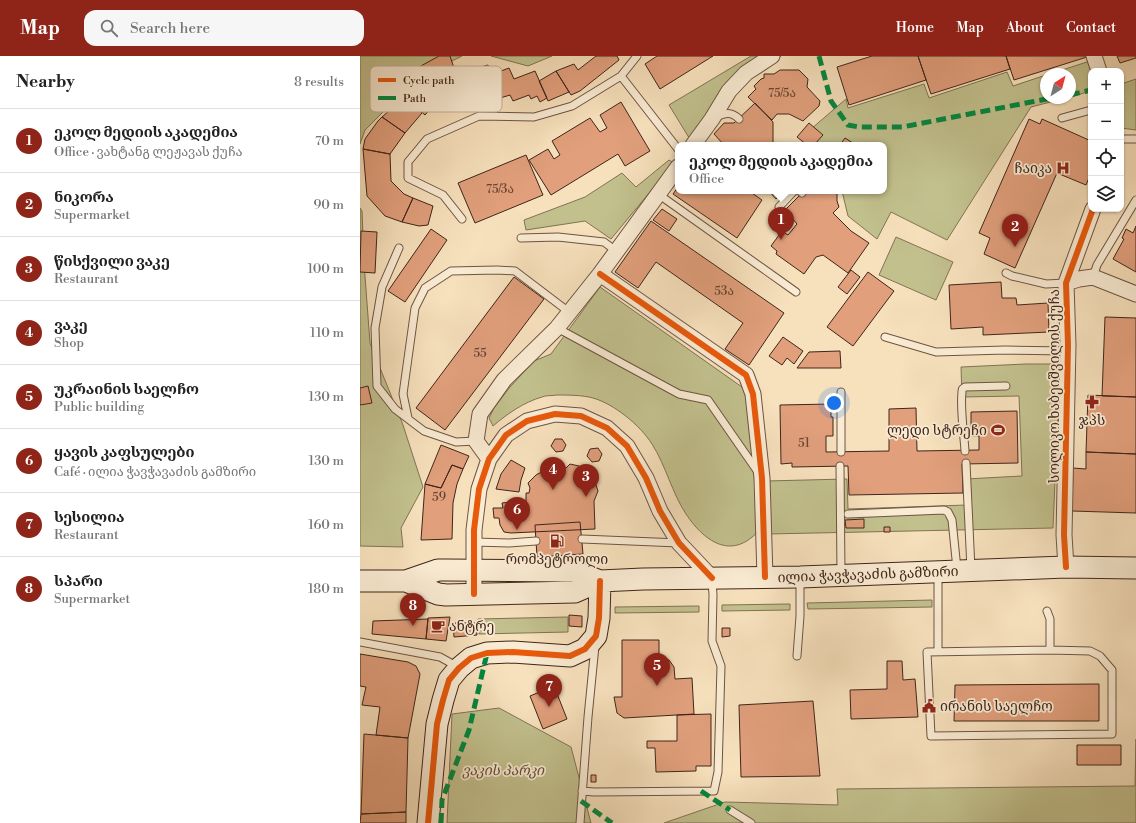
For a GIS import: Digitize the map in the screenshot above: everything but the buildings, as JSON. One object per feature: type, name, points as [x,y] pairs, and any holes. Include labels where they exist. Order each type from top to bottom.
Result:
[{"type":"main road","name":"ილია ჭავჭავაძის გამზირი","points":[[406,581],[438,594],[474,594],[575,592],[600,581],[800,577],[1066,567],[1136,568]]},
{"type":"main road","name":"ილია ჭავჭავაძის გამზირი","points":[[360,581],[406,581],[438,570],[473,570],[574,571],[600,581]]},
{"type":"main road","points":[[428,823],[437,724],[450,680],[459,668],[471,658],[487,653],[513,652],[570,656],[585,649],[596,636],[599,618],[600,581]]},
{"type":"street","points":[[695,142],[730,91],[746,73],[772,56]]},
{"type":"street","points":[[1094,56],[1098,68]]},
{"type":"street","points":[[489,459],[476,441],[480,414],[504,380],[557,328],[600,274],[675,170]]},
{"type":"street","name":"სოლიკო ხაბეიშვილის ქუჩა","points":[[1066,567],[1064,535],[1068,351],[1066,283],[1092,212]]},
{"type":"street","points":[[600,274],[746,375],[753,394],[762,478],[765,577]]},
{"type":"street","points":[[1066,283],[1093,277],[1136,294]]},
{"type":"street","points":[[474,594],[474,530],[479,489],[489,459],[506,435],[527,422],[555,414],[581,416],[607,428],[627,446],[646,478],[660,511],[679,543],[712,578]]},
{"type":"lane","points":[[462,219],[443,195],[408,178],[408,162],[427,139],[479,116],[534,117],[572,106],[621,76],[637,56]]},
{"type":"lane","points":[[621,76],[675,145]]},
{"type":"lane","points":[[1062,118],[1088,111]]},
{"type":"lane","points":[[712,119],[730,113],[739,119]]},
{"type":"lane","points":[[1124,139],[1136,139]]},
{"type":"lane","points":[[658,194],[796,292]]},
{"type":"lane","points":[[785,220],[778,207],[791,194]]},
{"type":"lane","points":[[1093,277],[1097,265],[1136,200]]},
{"type":"lane","points":[[521,238],[558,238],[604,242],[616,252]]},
{"type":"lane","points":[[399,248],[382,287],[375,328],[377,386],[395,409],[424,431],[456,442],[476,441]]},
{"type":"lane","points":[[408,418],[403,394],[415,308],[426,288],[451,271],[515,271],[569,312]]},
{"type":"lane","points":[[1006,273],[1012,276],[1046,284],[1066,283]]},
{"type":"lane","points":[[557,328],[679,394],[708,400],[762,478]]},
{"type":"lane","points":[[885,337],[936,352],[1005,350],[1068,351]]},
{"type":"lane","points":[[965,451],[962,397],[963,388],[1006,386]]},
{"type":"lane","points":[[841,392],[841,452]]},
{"type":"lane","points":[[938,652],[955,571],[966,463]]},
{"type":"lane","points":[[840,466],[841,575]]},
{"type":"lane","points":[[848,514],[944,510],[948,512],[952,520],[955,571]]},
{"type":"lane","points":[[582,539],[679,543]]},
{"type":"lane","points":[[474,542],[509,543],[536,541]]},
{"type":"lane","points":[[797,656],[800,616],[800,577]]},
{"type":"lane","points":[[582,791],[714,791],[718,772],[721,666],[712,641],[712,578]]},
{"type":"lane","points":[[1047,610],[1050,619],[1050,650]]},
{"type":"lane","points":[[580,823],[596,636]]},
{"type":"lane","points":[[360,642],[440,657],[459,668]]},
{"type":"lane","points":[[1050,650],[1090,651],[1100,656],[1112,670],[1112,734],[931,736],[927,652],[938,652],[1050,650]]},
{"type":"lane","points":[[730,810],[751,823]]},
{"type":"green space","points":[[360,56],[462,56],[442,66],[370,66],[370,112],[383,112],[365,130],[360,144]]},
{"type":"green space","points":[[491,56],[552,56],[528,66]]},
{"type":"green space","points":[[751,56],[781,56],[731,86],[691,141],[669,105]]},
{"type":"green space","points":[[1090,61],[1091,68],[1088,68],[1088,92],[1076,95],[1076,68],[1068,68]]},
{"type":"green space","points":[[1007,72],[1013,86],[1040,77],[1040,104],[1043,104],[1031,107],[947,240],[891,212],[877,239],[848,216],[843,194],[887,194],[887,142],[811,142],[804,135],[846,99],[848,108],[924,84],[929,98]]},
{"type":"green space","points":[[1136,79],[1136,130],[1124,128],[1124,83]]},
{"type":"green space","points":[[669,160],[674,163],[611,239],[585,221],[526,230],[524,220],[585,197],[622,173],[636,187]]},
{"type":"green space","points":[[360,208],[362,211],[370,343],[403,425],[423,487],[401,528],[403,547],[360,546]]},
{"type":"green space","points":[[896,237],[953,262],[936,300],[879,275]]},
{"type":"green space","points":[[600,287],[742,387],[750,399],[761,528],[751,538],[741,544],[731,546],[721,545],[711,540],[694,525],[681,506],[657,452],[647,437],[626,416],[601,401],[580,396],[544,396],[516,409],[493,426],[489,418],[494,408],[510,387],[534,361],[551,354]]},
{"type":"green space","points":[[1060,364],[1053,528],[768,534],[766,481],[847,479],[848,509],[967,505],[966,479],[1022,476],[1019,396],[962,397],[961,367]]},
{"type":"green space","points":[[932,600],[932,607],[808,609],[807,603]]},
{"type":"green space","points":[[790,604],[790,610],[722,611],[722,605]]},
{"type":"green space","points":[[699,606],[699,612],[615,613],[615,607]]},
{"type":"green space","points":[[568,617],[568,632],[479,634],[478,619]]},
{"type":"green space","name":"ვაკის პარკი","points":[[499,708],[571,747],[591,823],[447,823],[452,714]]},
{"type":"green space","points":[[1136,739],[1136,823],[664,823],[725,802],[838,805],[837,789],[1135,786]]},
{"type":"marked path","points":[[819,56],[831,101],[848,125],[859,127],[902,127],[1040,100]]},
{"type":"marked path","points":[[1076,94],[1088,91]]},
{"type":"marked path","points":[[441,823],[442,800],[469,730],[487,653]]},
{"type":"marked path","points":[[701,791],[730,810]]},
{"type":"marked path","points":[[581,801],[612,823]]},
{"type":"cycle path","points":[[1066,567],[1064,535],[1068,345],[1066,283],[1092,212]]},
{"type":"cycle path","points":[[600,274],[746,375],[753,394],[762,478],[765,577]]},
{"type":"cycle path","points":[[474,594],[474,530],[479,489],[489,459],[506,435],[527,421],[555,414],[581,416],[607,428],[627,446],[646,478],[660,511],[679,543],[712,578]]},
{"type":"cycle path","points":[[428,823],[437,724],[449,680],[459,668],[471,658],[487,653],[513,652],[570,656],[585,649],[596,636],[599,618],[600,581]]},
{"type":"place","name":"ჩაიკა","points":[[1063,168]]},
{"type":"place","name":"ეკოლ მედიის აკადემია","points":[[781,240]]},
{"type":"place","name":"ნიკორა","points":[[1015,247]]},
{"type":"place","name":"ჯპს","points":[[1092,402]]},
{"type":"place","name":"ლედი სტრეჩი","points":[[998,430]]},
{"type":"place","name":"ვაკე","points":[[553,490]]},
{"type":"place","name":"წისქვილი ვაკე","points":[[586,497]]},
{"type":"place","name":"ყავის კაფსულები","points":[[517,530]]},
{"type":"place","name":"რომპეტროლი","points":[[557,541]]},
{"type":"place","name":"სპარი","points":[[413,626]]},
{"type":"place","name":"ანტრე","points":[[438,626]]},
{"type":"place","name":"უკრაინის საელჩო","points":[[657,686]]},
{"type":"place","name":"ირანის საელჩო","points":[[929,706]]},
{"type":"place","name":"სესილია","points":[[549,707]]}]
